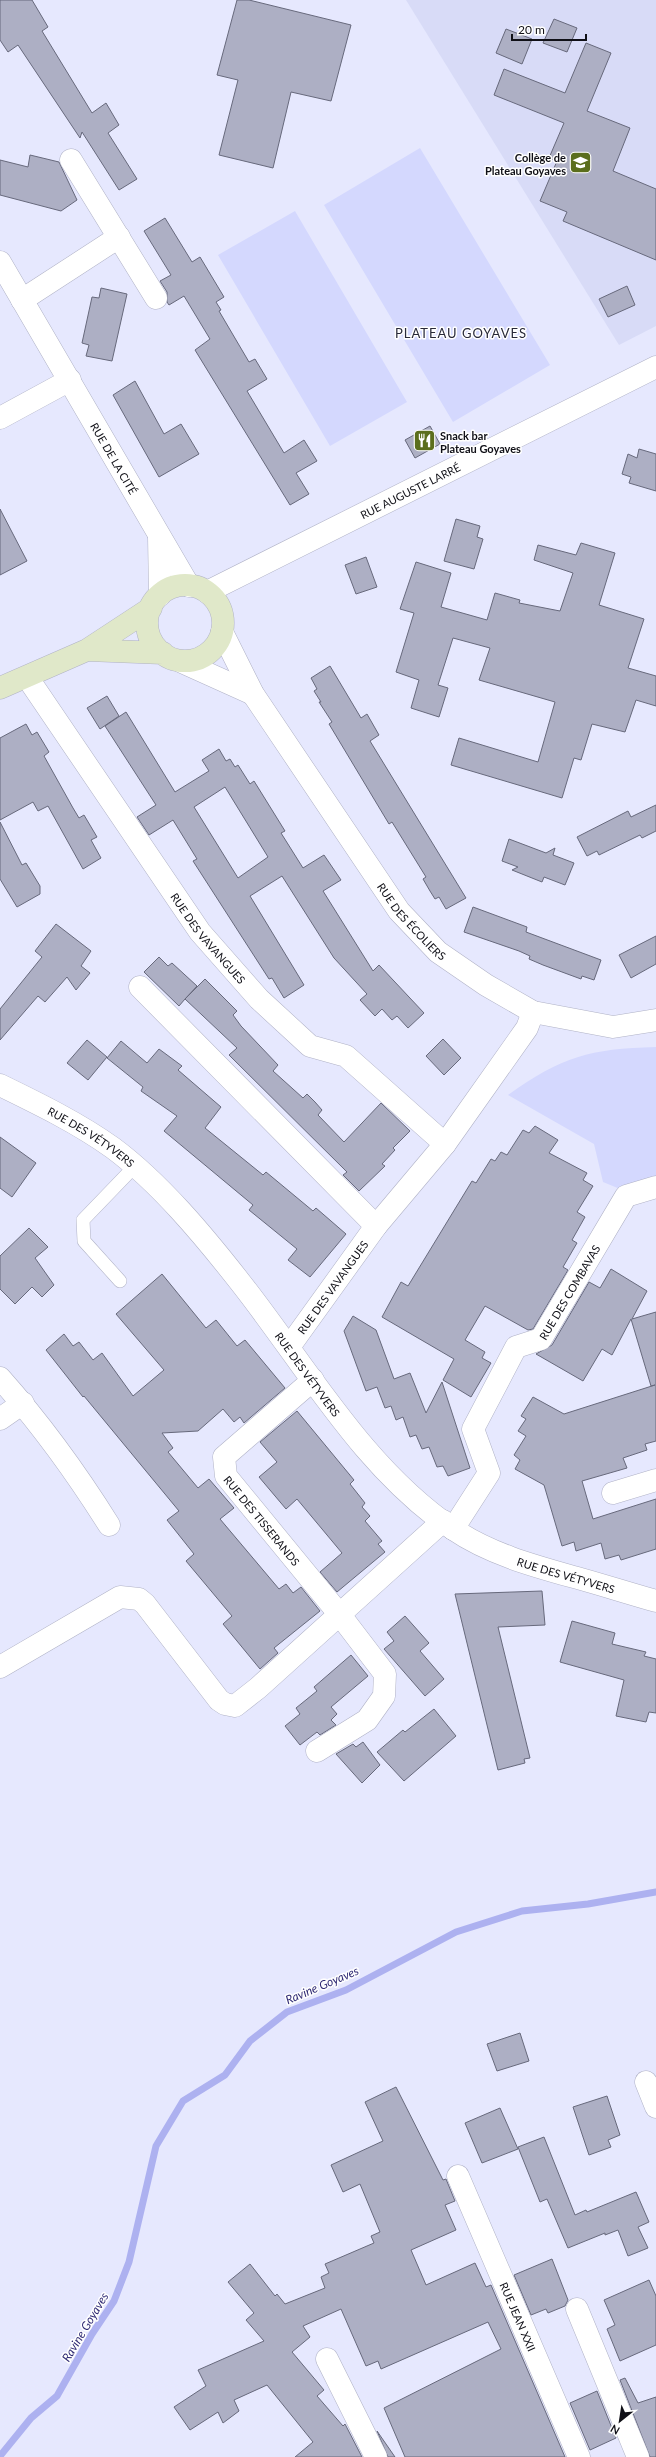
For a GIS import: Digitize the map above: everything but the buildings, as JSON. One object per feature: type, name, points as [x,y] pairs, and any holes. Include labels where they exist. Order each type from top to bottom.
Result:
[{"type":"street","points":[[71,160],[156,298]]},
{"type":"street","points":[[22,300],[119,237]]},
{"type":"street","name":"RUE DE LA CITÉ","points":[[0,262],[159,535],[198,589]]},
{"type":"street","name":"RUE AUGUSTE LARRÉ","points":[[198,589],[656,367]]},
{"type":"street","points":[[0,418],[70,380]]},
{"type":"street","name":"RUE DE LA CITÉ","points":[[155,602],[159,535]]},
{"type":"street","points":[[0,688],[87,650],[177,586],[198,589],[216,601],[222,614],[222,632],[219,642],[210,653],[197,660],[87,650]]},
{"type":"street","points":[[155,602],[147,628],[151,640],[173,658],[253,694]]},
{"type":"street","name":"RUE DES ÉCOLIERS","points":[[222,632],[253,694],[399,911],[438,952],[486,985],[533,1012],[613,1027],[656,1020]]},
{"type":"street","name":"RUE DES VAVANGUES","points":[[26,677],[200,932],[254,993],[310,1046],[346,1056],[445,1144]]},
{"type":"street","points":[[140,987],[376,1226]]},
{"type":"street","name":"RUE DES VAVANGUES","points":[[289,1347],[376,1226],[445,1144],[528,1028],[533,1012]]},
{"type":"street","name":"RUE DES VÉTYVERS","points":[[0,1085],[79,1126],[135,1166],[158,1187],[202,1235],[354,1433],[402,1489],[448,1525],[482,1545],[542,1569],[656,1601]]},
{"type":"street","name":"RUE DES COMBAVAS","points":[[448,1525],[489,1473],[473,1429],[516,1347],[541,1339],[626,1196],[656,1187]]},
{"type":"street","points":[[0,1378],[23,1403],[93,1499],[109,1525]]},
{"type":"street","name":"RUE DES TISSERANDS","points":[[313,1380],[224,1457],[226,1476],[340,1615],[385,1674],[384,1696],[367,1720],[317,1751]]},
{"type":"street","points":[[0,1419],[23,1403]]},
{"type":"street","points":[[613,1493],[656,1480]]},
{"type":"street","points":[[0,1667],[120,1597],[131,1597],[144,1604],[219,1700],[225,1704],[235,1706],[258,1688],[340,1615],[448,1525]]},
{"type":"street","points":[[646,2082],[656,2107]]},
{"type":"street","name":"RUE JEAN XXII","points":[[458,2176],[579,2457]]},
{"type":"street","points":[[577,2309],[638,2457]]},
{"type":"street","points":[[327,2359],[376,2457]]},
{"type":"lane","points":[[120,1281],[84,1240],[83,1220],[135,1166]]},
{"type":"shaded area","name":"Collège de Plateau Goyaves","points":[[406,0],[656,0],[656,326],[619,345]]},
{"type":"shaded area","points":[[420,148],[550,365],[453,422],[324,205]]},
{"type":"shaded area","points":[[295,211],[407,402],[330,446],[218,255]]},
{"type":"shaded area","points":[[656,1047],[656,1177],[620,1189],[603,1182],[594,1144],[508,1095],[545,1071],[578,1057],[612,1050]]},
{"type":"waterway","name":"Ravine Goyaves","points":[[0,2456],[31,2418],[57,2396],[92,2334],[114,2301],[129,2262],[156,2146],[183,2101],[225,2075],[250,2041],[287,2012],[346,1990],[456,1932],[522,1911],[588,1904],[656,1892]]},
{"type":"place","name":"Collège de Plateau Goyaves","points":[[581,163]]},
{"type":"place","name":"Snack bar Plateau Goyaves","points":[[424,441]]},
{"type":"district","name":"PLATEAU GOYAVES","points":[[461,333]]}]
